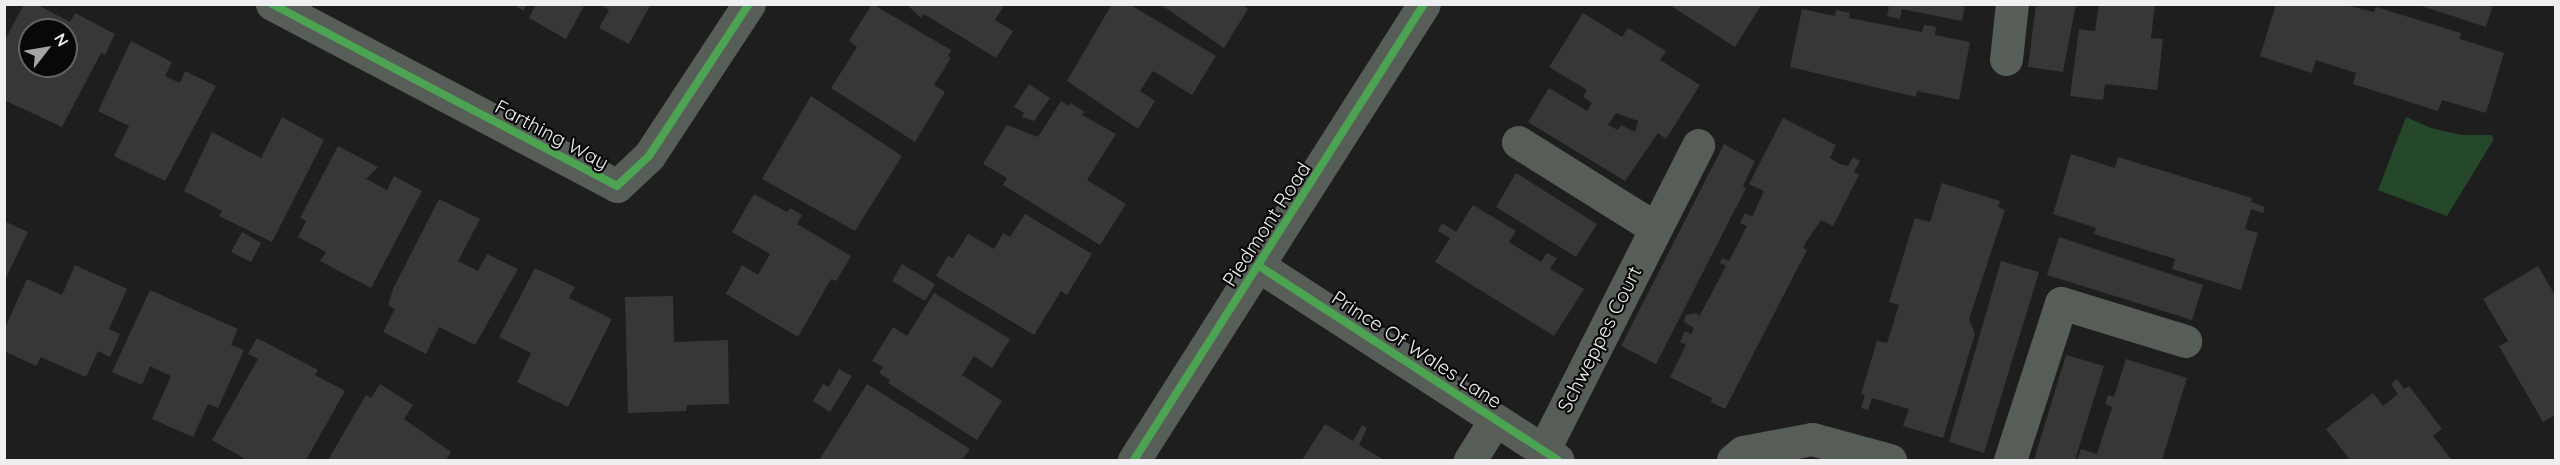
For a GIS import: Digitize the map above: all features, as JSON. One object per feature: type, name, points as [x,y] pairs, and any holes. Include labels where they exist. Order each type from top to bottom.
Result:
[{"type":"main road","name":"Piedmont Road","points":[[1134,460],[1424,4]]},
{"type":"street","name":"Farthing Way","points":[[272,4],[617,186],[649,156],[749,4]]},
{"type":"street","points":[[2006,59],[2012,4]]},
{"type":"street","points":[[1518,142],[1656,228]]},
{"type":"street","name":"Schweppes Court","points":[[1550,456],[1656,228],[1698,145]]},
{"type":"street","name":"Prince Of Wales Lane","points":[[1258,266],[1550,456]]},
{"type":"street","points":[[2010,460],[2061,303],[2185,341]]},
{"type":"street","points":[[1470,460],[1495,420]]},
{"type":"street","points":[[1733,460],[1743,452],[1812,439],[1890,460]]},
{"type":"green space","points":[[2406,117],[2431,128],[2462,135],[2491,135],[2494,139],[2447,216],[2378,190]]},
{"type":"building","points":[[24,4],[36,4],[62,18],[18,18],[18,78],[78,78],[78,18],[72,18],[75,13],[115,34],[105,55],[101,53],[62,127],[4,100],[4,42]]},
{"type":"building","points":[[512,4],[526,4],[524,11]]},
{"type":"building","points":[[536,4],[585,4],[566,39],[529,18]]},
{"type":"building","points":[[600,4],[651,4],[629,44],[599,28],[609,10]]},
{"type":"building","points":[[872,4],[951,50],[948,56],[951,58],[934,85],[945,92],[915,142],[831,88],[857,47],[849,41]]},
{"type":"building","points":[[906,4],[1005,4],[995,20],[1013,31],[996,58],[924,14],[921,18]]},
{"type":"building","points":[[1112,4],[1129,4],[1216,56],[1192,95],[1153,71],[1140,91],[1155,101],[1138,129],[1067,81]]},
{"type":"building","points":[[1160,4],[1241,4],[1248,9],[1224,48]]},
{"type":"building","points":[[1668,4],[1762,4],[1735,47]]},
{"type":"building","points":[[1883,4],[1965,4],[1962,21],[1902,9],[1900,19],[1887,16],[1889,7]]},
{"type":"building","points":[[2036,4],[2076,4],[2063,72],[2028,67]]},
{"type":"building","points":[[2099,4],[2155,4],[2151,38],[2163,39],[2157,90],[2105,84],[2103,100],[2070,96],[2079,29],[2095,31]]},
{"type":"building","points":[[2276,4],[2342,4],[2374,12],[2376,7],[2461,33],[2460,39],[2504,53],[2486,113],[2442,100],[2438,111],[2353,84],[2356,73],[2316,60],[2312,73],[2260,56]]},
{"type":"building","points":[[2416,4],[2493,4],[2486,27]]},
{"type":"building","points":[[1802,9],[1835,16],[1836,10],[1850,13],[1849,18],[1922,32],[1924,25],[1936,27],[1935,35],[1970,42],[1959,100],[1917,91],[1916,97],[1790,67]]},
{"type":"building","points":[[1583,13],[1622,37],[1628,28],[1666,51],[1660,60],[1700,85],[1666,139],[1658,133],[1625,181],[1528,122],[1549,88],[1587,111],[1592,103],[1583,97],[1587,90],[1549,67]],"holes":[[[1616,113],[1638,121],[1635,132],[1621,125],[1618,130],[1608,125]]]},
{"type":"building","points":[[131,41],[172,62],[165,76],[180,83],[185,71],[216,86],[165,181],[114,156],[129,126],[98,111]]},
{"type":"building","points":[[1029,84],[1050,98],[1034,121],[1022,117],[1024,113],[1014,107]]},
{"type":"building","points":[[811,96],[902,156],[855,231],[762,179]]},
{"type":"building","points":[[1061,101],[1069,106],[1071,103],[1085,112],[1082,115],[1116,134],[1087,180],[1126,204],[1100,245],[1003,185],[1007,178],[983,164],[1007,125],[1038,137]]},
{"type":"building","points":[[282,117],[324,140],[272,242],[219,216],[222,211],[184,191],[212,132],[261,158]]},
{"type":"building","points":[[1783,118],[1836,145],[1830,158],[1840,164],[1848,166],[1853,157],[1860,161],[1854,172],[1859,175],[1833,226],[1821,220],[1806,242],[1803,248],[1807,250],[1725,409],[1711,402],[1712,398],[1670,377],[1686,345],[1680,342],[1685,331],[1691,334],[1694,328],[1684,322],[1686,315],[1698,313],[1699,317],[1726,266],[1720,263],[1722,258],[1729,261],[1747,226],[1740,223],[1745,213],[1752,217],[1764,191],[1749,184]]},
{"type":"building","points":[[1724,144],[1755,161],[1743,186],[1746,188],[1656,364],[1621,346]]},
{"type":"building","points":[[338,146],[378,167],[366,179],[387,190],[394,176],[422,191],[371,288],[320,261],[326,252],[298,237],[306,221],[300,218]]},
{"type":"building","points":[[2071,154],[2115,168],[2118,157],[2252,198],[2251,202],[2265,207],[2263,213],[2251,209],[2245,229],[2258,233],[2241,290],[2172,269],[2175,259],[2094,234],[2096,228],[2053,214]]},
{"type":"building","points":[[1516,173],[1597,224],[1576,257],[1496,207]]},
{"type":"building","points":[[1942,183],[2000,201],[1998,207],[2005,210],[1969,319],[1975,334],[1943,438],[1903,426],[1909,409],[1872,398],[1868,410],[1861,408],[1865,395],[1861,394],[1877,341],[1887,343],[1899,305],[1889,302],[1915,218],[1930,222]]},
{"type":"building","points":[[754,194],[787,212],[790,208],[802,215],[797,224],[851,256],[836,281],[831,279],[798,337],[726,294],[742,265],[758,275],[770,254],[732,232]]},
{"type":"building","points":[[439,199],[480,219],[458,261],[478,271],[487,254],[518,269],[475,345],[439,327],[426,354],[383,332],[395,309],[388,305],[393,289]]},
{"type":"building","points":[[1473,205],[1516,231],[1509,242],[1541,262],[1547,253],[1557,258],[1550,269],[1584,289],[1554,336],[1435,262],[1450,238],[1438,231],[1442,223],[1456,232]]},
{"type":"building","points":[[1025,214],[1092,254],[1067,295],[1061,291],[1034,335],[936,276],[948,256],[953,258],[968,234],[994,249],[1003,233],[1010,237]]},
{"type":"building","points":[[4,221],[28,232],[4,282]]},
{"type":"building","points":[[242,232],[261,243],[251,262],[231,252]]},
{"type":"building","points":[[2059,237],[2203,285],[2192,320],[2047,275]]},
{"type":"building","points":[[2001,261],[2039,272],[1984,453],[1949,442]]},
{"type":"building","points":[[902,264],[935,284],[925,301],[892,281]]},
{"type":"building","points":[[75,265],[127,289],[109,329],[120,334],[110,357],[98,351],[86,377],[41,357],[36,366],[4,351],[4,330],[27,279],[62,295]]},
{"type":"building","points":[[2538,266],[2556,297],[2556,420],[2553,416],[2543,422],[2499,346],[2508,341],[2483,299]]},
{"type":"building","points":[[535,268],[575,287],[569,298],[612,319],[568,407],[517,382],[531,353],[499,337]]},
{"type":"building","points":[[150,290],[238,329],[231,345],[244,350],[218,408],[208,404],[193,437],[152,419],[171,376],[150,366],[142,385],[112,372]]},
{"type":"building","points":[[934,293],[1010,339],[992,368],[974,356],[962,375],[1002,401],[977,440],[888,383],[890,380],[879,373],[883,367],[872,361],[893,327],[907,336]]},
{"type":"building","points":[[673,296],[674,342],[728,340],[729,404],[687,405],[686,411],[628,413],[625,297]]},
{"type":"building","points":[[257,338],[318,370],[315,375],[345,391],[306,460],[247,460],[212,440],[258,359],[248,354]]},
{"type":"building","points":[[2066,355],[2104,366],[2075,460],[2034,460]]},
{"type":"building","points":[[2126,359],[2187,378],[2162,460],[2077,460],[2081,449],[2097,454],[2112,407],[2105,404],[2108,395],[2114,397]]},
{"type":"building","points":[[839,369],[852,376],[830,412],[813,401],[823,384],[829,387]]},
{"type":"building","points":[[2397,379],[2404,389],[2409,386],[2442,429],[2433,436],[2452,460],[2350,460],[2326,429],[2373,393],[2383,406],[2398,394],[2391,384]]},
{"type":"building","points":[[380,384],[413,405],[404,419],[451,452],[446,460],[328,460],[366,395],[371,398]]},
{"type":"building","points":[[867,384],[970,449],[962,460],[819,460]]},
{"type":"building","points":[[1325,424],[1353,441],[1362,425],[1367,428],[1359,445],[1384,460],[1302,460]]},
{"type":"cycle path","points":[[272,4],[617,186],[649,156],[749,4]]},
{"type":"cycle path","points":[[1134,460],[1424,4]]},
{"type":"cycle path","points":[[1259,266],[1558,460]]}]
